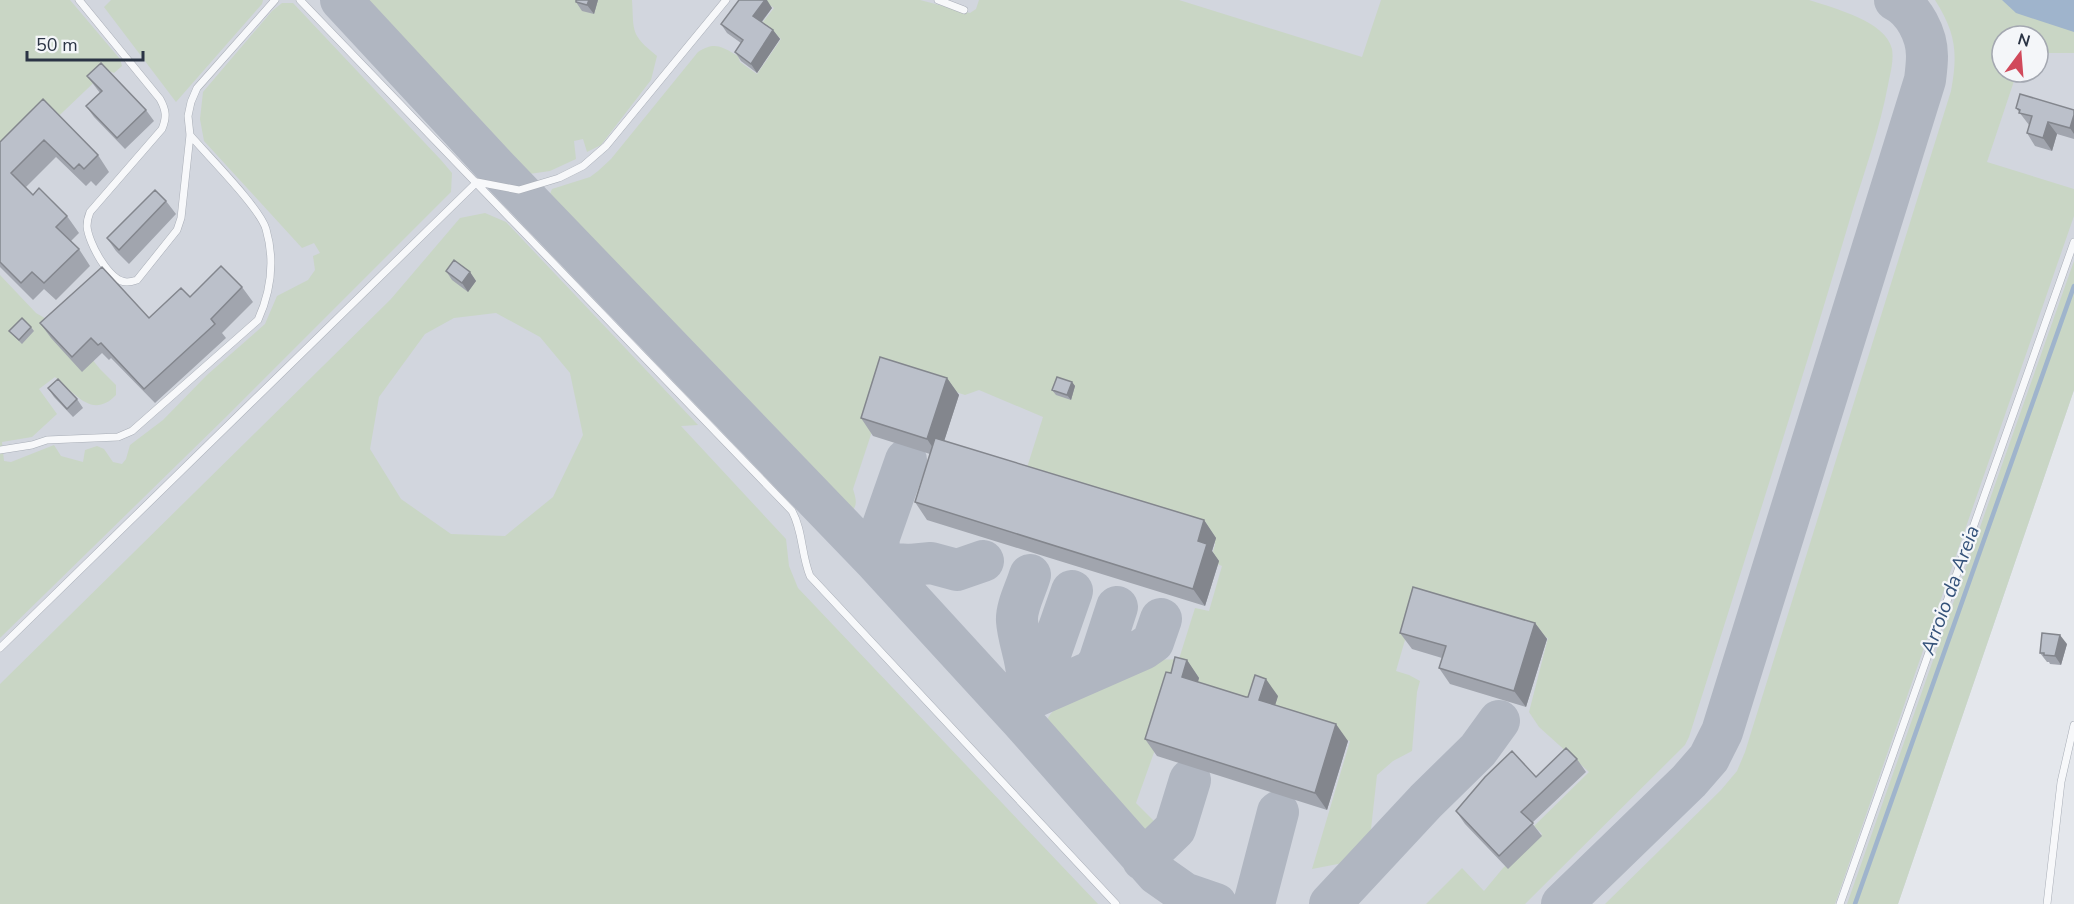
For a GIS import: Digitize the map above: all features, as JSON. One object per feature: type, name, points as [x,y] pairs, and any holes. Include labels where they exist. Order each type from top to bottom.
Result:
[{"type":"lane","points":[[79,0],[160,99],[165,110],[166,119],[162,129],[90,212],[87,228],[101,262],[119,279],[127,282],[137,280],[177,230],[181,218],[190,135],[188,116],[197,88],[275,0]]},
{"type":"lane","points":[[300,0],[792,511],[798,522],[804,561],[810,576],[1116,904]]},
{"type":"lane","points":[[477,182],[519,190],[559,178],[583,166],[606,146],[726,0]]},
{"type":"lane","points":[[938,0],[964,10]]},
{"type":"lane","points":[[0,450],[47,440],[118,437],[132,431],[258,320],[271,285],[266,228],[254,210],[190,135]]},
{"type":"lane","points":[[0,648],[477,182]]},
{"type":"lane","points":[[1840,904],[2074,242]]},
{"type":"lane","points":[[2047,904],[2061,782],[2074,725]]},
{"type":"shaded area","points":[[0,0],[2074,0],[2074,390],[1898,904],[0,904]]},
{"type":"green space","points":[[0,0],[70,0],[120,59],[122,66],[114,73],[107,70],[0,172]]},
{"type":"green space","points":[[111,0],[263,0],[262,4],[176,102],[104,7]]},
{"type":"green space","points":[[362,0],[632,0],[635,32],[657,56],[651,80],[601,145],[587,152],[583,139],[574,141],[576,159],[550,171],[529,174],[518,166],[361,4]]},
{"type":"green space","points":[[763,0],[920,0],[970,13],[976,9],[979,0],[1179,0],[1362,57],[1381,0],[1809,0],[1857,17],[1880,31],[1888,39],[1892,49],[1892,58],[1877,133],[1772,475],[1685,745],[1525,904],[1426,904],[1462,868],[1484,891],[1503,868],[1542,834],[1534,826],[1589,772],[1539,727],[1529,712],[1548,638],[1424,602],[1407,633],[1396,671],[1420,681],[1412,751],[1393,761],[1377,775],[1369,847],[1343,863],[1312,869],[1350,741],[1177,688],[1136,803],[1159,826],[1143,839],[1139,838],[1044,729],[1049,717],[1058,706],[1086,686],[1146,662],[1179,659],[1195,608],[1209,611],[1222,566],[1210,561],[1215,537],[1024,477],[1043,417],[979,390],[965,395],[892,371],[853,489],[855,507],[847,516],[548,199],[552,189],[590,177],[611,159],[698,52],[718,46],[738,56],[740,62],[757,74],[781,39],[772,31],[750,38],[774,8]]},
{"type":"green space","points":[[1935,0],[2074,0],[2074,53],[2050,53],[2050,24],[1990,24],[1990,84],[2013,84],[1987,162],[2074,189],[2074,216],[1835,904],[1605,904],[1721,790],[1737,771],[1745,752],[1951,91],[1954,44]]},
{"type":"green space","points":[[282,3],[293,3],[441,160],[452,173],[451,192],[0,638],[0,275],[36,313],[48,320],[56,315],[116,385],[116,395],[107,402],[91,405],[55,377],[39,389],[57,414],[32,437],[2,442],[4,461],[11,462],[54,445],[61,456],[83,462],[85,450],[97,446],[104,449],[113,462],[122,464],[130,445],[163,420],[207,375],[265,324],[277,296],[308,280],[315,270],[313,256],[320,253],[314,243],[302,248],[204,141],[200,119],[203,92],[272,11]]},
{"type":"green space","points":[[485,213],[506,222],[698,425],[681,426],[786,539],[789,566],[798,588],[1098,904],[0,904],[0,684],[391,299],[460,218]],"holes":[[[496,313],[540,337],[570,373],[583,435],[553,497],[505,536],[451,534],[401,499],[370,449],[379,397],[425,334],[454,318]]]},
{"type":"green space","points":[[2074,261],[2074,390],[1898,904],[1847,904]]},
{"type":"water","points":[[2002,0],[2074,0],[2074,32],[2050,24],[2016,13]]},
{"type":"building","points":[[576,0],[589,0],[587,5],[576,2]]},
{"type":"building","points":[[739,0],[765,0],[753,16],[773,30],[751,64],[735,52],[743,40],[721,24]]},
{"type":"building","points":[[101,63],[146,110],[117,138],[86,106],[102,91],[87,76]]},
{"type":"building","points":[[2020,94],[2074,110],[2070,128],[2048,122],[2043,138],[2027,133],[2032,116],[2019,113],[2020,110],[2016,108]]},
{"type":"building","points":[[43,99],[98,155],[84,169],[79,164],[74,169],[44,140],[11,173],[33,195],[39,188],[67,216],[56,227],[79,249],[44,283],[32,272],[21,283],[0,262],[0,142]]},
{"type":"building","points":[[155,190],[166,201],[119,250],[107,238]]},
{"type":"building","points":[[454,260],[470,272],[462,283],[446,271]]},
{"type":"building","points":[[221,266],[242,287],[211,319],[215,324],[144,389],[101,343],[98,345],[91,338],[72,357],[40,323],[102,267],[149,318],[181,288],[190,297]]},
{"type":"building","points":[[22,318],[31,327],[19,340],[9,331]]},
{"type":"building","points":[[880,357],[947,378],[927,439],[861,418]]},
{"type":"building","points":[[1057,377],[1072,382],[1067,395],[1052,390]]},
{"type":"building","points":[[58,379],[77,399],[67,409],[48,388]]},
{"type":"building","points":[[935,438],[1204,520],[1198,541],[1207,544],[1193,589],[915,502]]},
{"type":"building","points":[[1413,587],[1535,623],[1514,691],[1439,668],[1446,646],[1400,633]]},
{"type":"building","points":[[2042,633],[2060,635],[2055,656],[2040,653]]},
{"type":"building","points":[[1175,657],[1187,660],[1182,677],[1248,697],[1255,675],[1266,679],[1259,700],[1336,724],[1315,793],[1145,739],[1166,672],[1171,673]]},
{"type":"building","points":[[1566,748],[1577,759],[1521,812],[1533,823],[1499,856],[1456,811],[1485,777],[1512,751],[1536,777]]},
{"type":"waterway","name":"Arroio da Areia","points":[[1855,904],[2074,286]]},
{"type":"taxiway","points":[[341,0],[496,167],[877,563],[1021,720],[1157,874],[1184,893],[1216,904]]},
{"type":"taxiway","points":[[1562,904],[1689,781],[1709,758],[1722,732],[1925,80],[1927,56],[1922,31],[1908,10],[1895,0]]},
{"type":"taxiway","points":[[906,460],[879,537],[877,563],[910,565],[931,563],[957,570],[983,561]]},
{"type":"taxiway","points":[[1007,704],[1020,703],[1027,683],[1026,663],[1018,631],[1017,616],[1030,575]]},
{"type":"taxiway","points":[[1030,698],[1041,680],[1072,591]]},
{"type":"taxiway","points":[[1093,670],[1099,662],[1117,607]]},
{"type":"taxiway","points":[[1020,703],[1143,649],[1153,642],[1161,619]]},
{"type":"taxiway","points":[[1330,904],[1426,801],[1478,750],[1499,721]]},
{"type":"taxiway","points":[[1143,860],[1175,829],[1190,780]]},
{"type":"taxiway","points":[[1254,904],[1278,812]]}]
